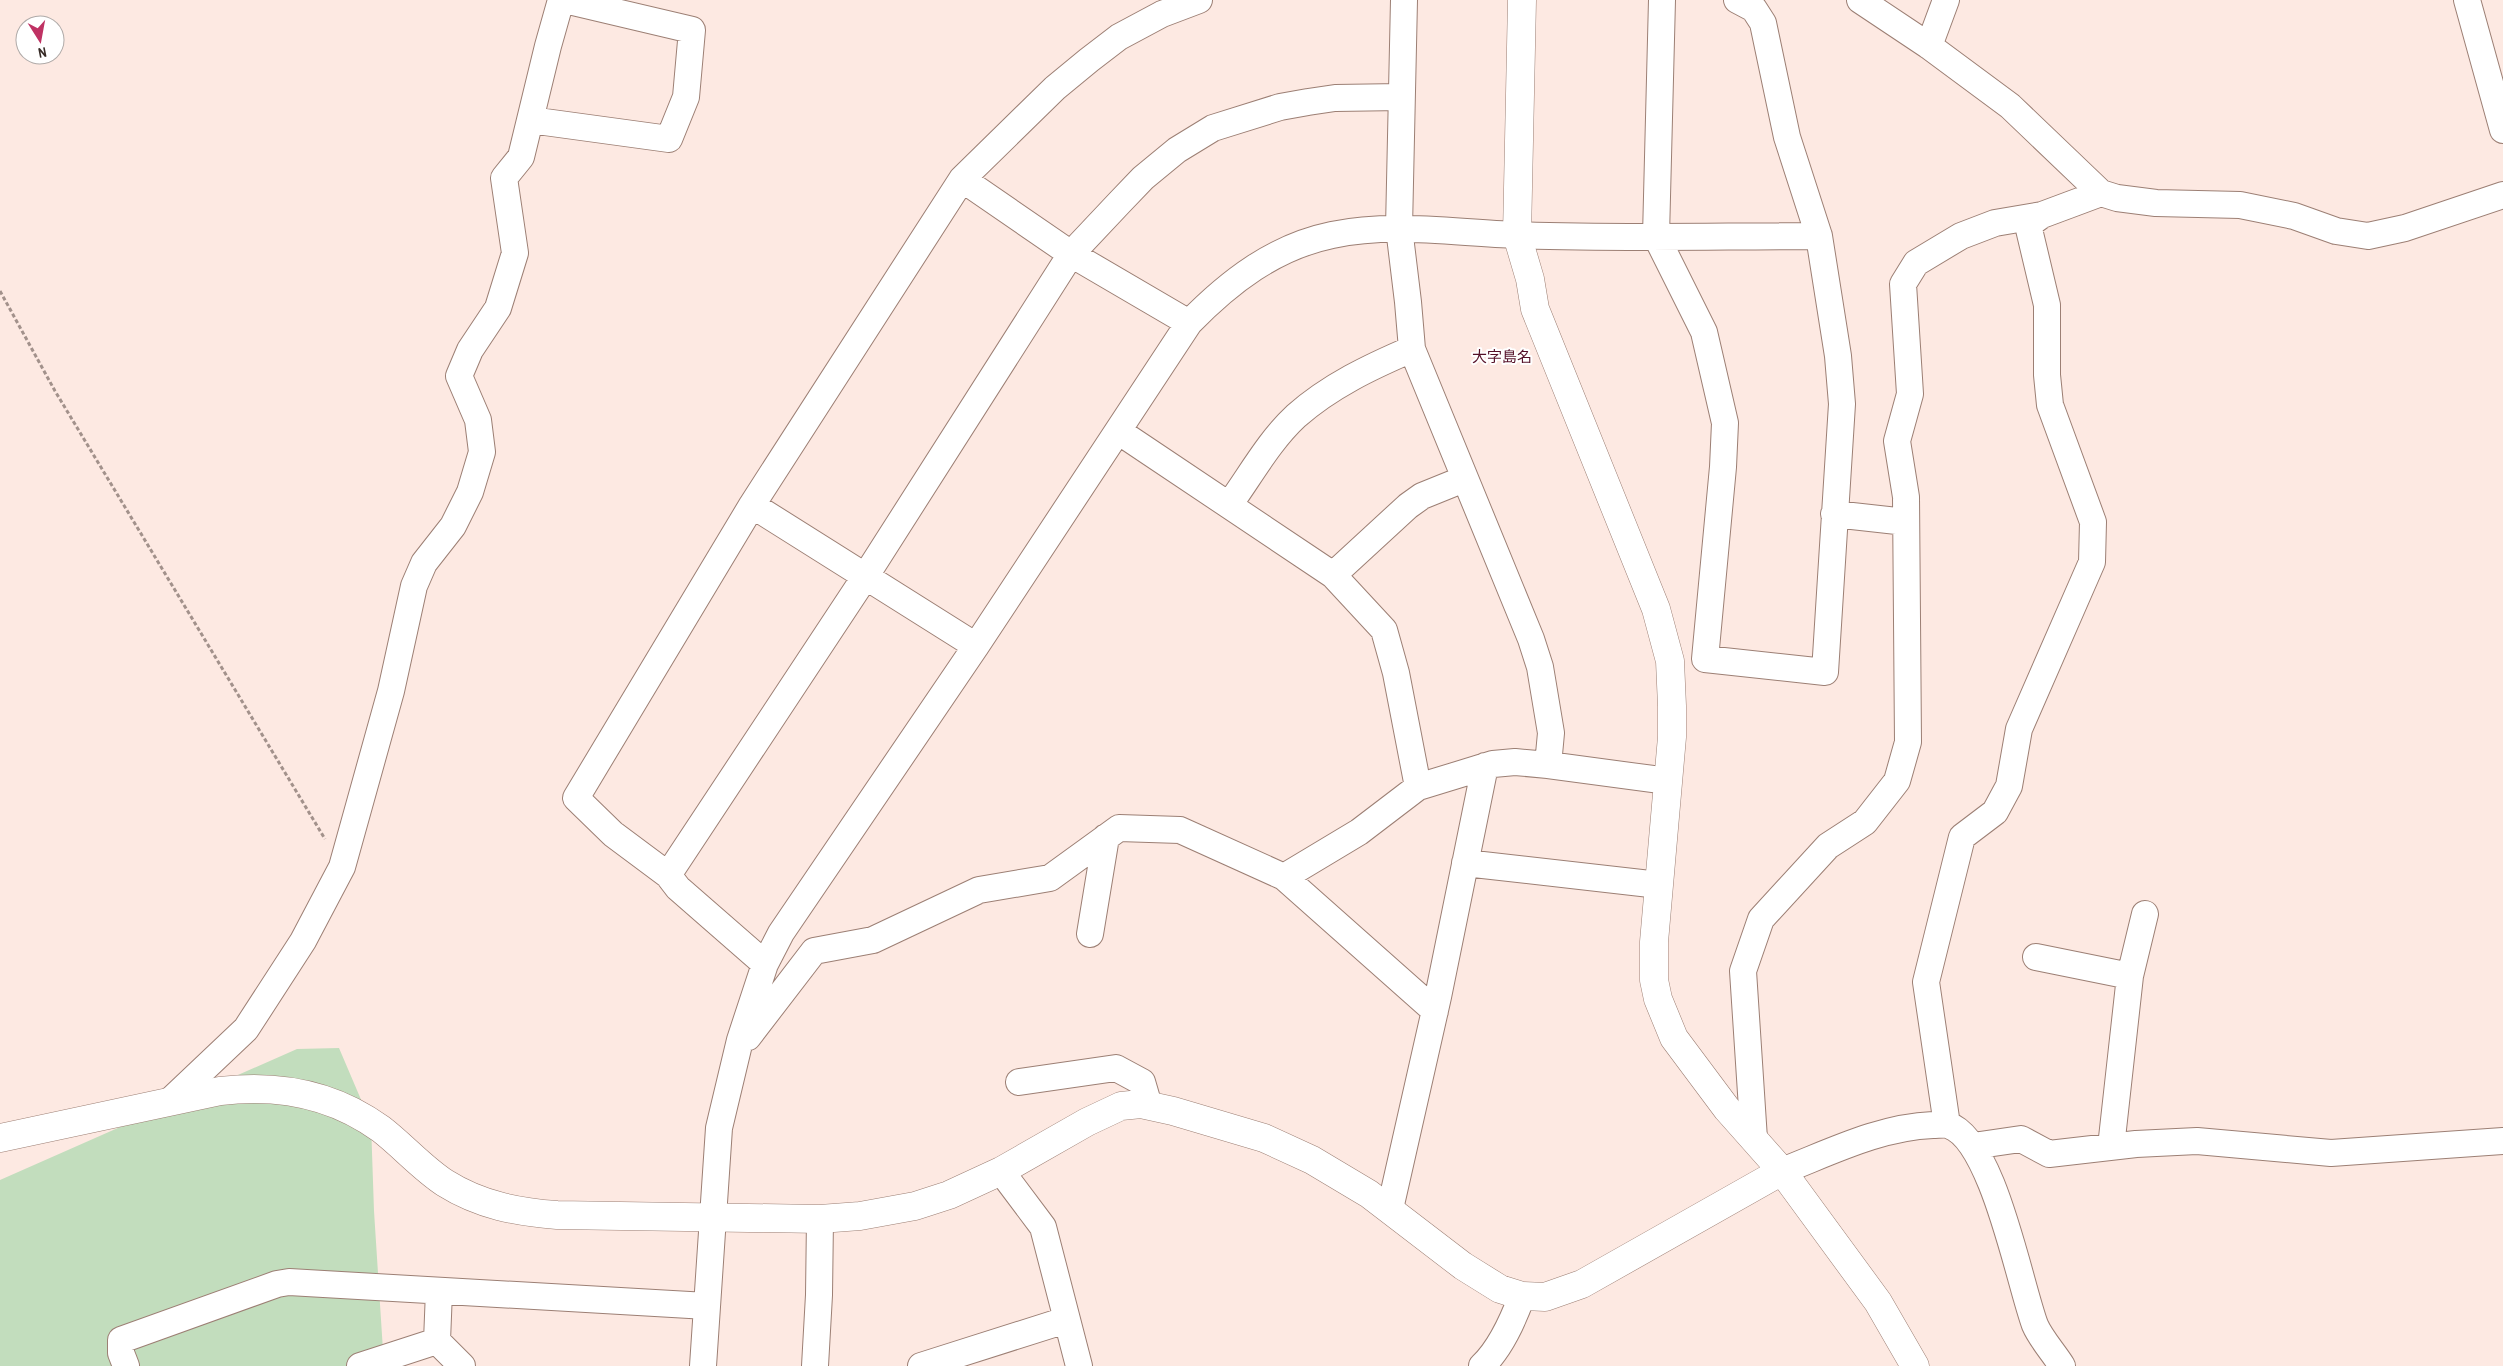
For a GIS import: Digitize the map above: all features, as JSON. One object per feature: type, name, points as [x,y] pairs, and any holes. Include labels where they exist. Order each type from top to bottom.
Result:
[{"type":"street","points":[[170,1101],[246,1029],[303,941],[342,867],[391,691],[414,586],[424,563],[453,526],[470,492],[482,452],[478,420],[459,376],[470,350],[498,308],[515,252],[504,178],[521,157],[530,120],[563,0],[692,30],[686,96],[669,140],[530,120]]},
{"type":"street","points":[[765,964],[678,888],[668,875],[613,834],[576,798],[752,505],[962,179],[1055,88],[1119,37],[1162,14],[1200,0]]},
{"type":"street","points":[[1404,0],[1399,228],[1412,349],[1464,479],[1508,580],[1540,667],[1551,733],[1548,765]]},
{"type":"street","points":[[1522,0],[1517,235],[1530,280],[1535,309],[1656,609],[1666,640],[1670,661],[1672,706],[1668,781],[1653,962],[1654,980],[1661,1008],[1674,1038],[1727,1109],[1782,1171],[1878,1302],[1915,1366]]},
{"type":"street","points":[[1662,0],[1656,236],[1704,332],[1724,423],[1723,466],[1705,659],[1825,672],[1842,404],[1838,356],[1819,236],[1787,137],[1763,23],[1754,9],[1737,0]]},
{"type":"street","points":[[1860,0],[1929,46],[2010,106],[2101,193],[2116,198],[2156,203],[2240,205],[2294,216],[2336,231],[2368,236],[2405,228],[2503,195]]},
{"type":"street","points":[[1929,46],[1946,0]]},
{"type":"street","points":[[2467,0],[2503,130]]},
{"type":"street","points":[[668,875],[865,577],[1071,254],[1143,178],[1177,150],[1213,128],[1280,107],[1308,102],[1335,98],[1401,97]]},
{"type":"street","points":[[962,179],[1071,254],[1189,323]]},
{"type":"street","points":[[1754,1139],[1742,971],[1760,919],[1828,846],[1866,822],[1897,781],[1908,742],[1906,497],[1897,441],[1910,394],[1904,284],[1916,263],[1961,236],[1995,223],[2042,215],[2101,193]]},
{"type":"street","points":[[1947,1125],[1926,982],[1962,838],[1995,812],[2010,786],[2019,729],[2092,562],[2093,522],[2050,405],[2047,374],[2048,305],[2028,225],[2042,215]]},
{"type":"street","points":[[703,1366],[719,1128],[737,1051],[765,964],[781,933],[976,646],[1189,323],[1233,281],[1260,264],[1296,246],[1332,235],[1399,228],[1517,235],[1819,236]]},
{"type":"street","points":[[1228,505],[1281,432],[1295,417],[1342,382],[1365,369],[1412,349]]},
{"type":"street","points":[[1118,432],[1333,575],[1384,630],[1396,673],[1418,787]]},
{"type":"street","points":[[1333,575],[1408,506],[1422,496],[1464,479]]},
{"type":"street","points":[[752,505],[976,646]]},
{"type":"street","points":[[1834,514],[1906,522]]},
{"type":"street","points":[[1284,877],[1372,823],[1418,787],[1485,766],[1515,762],[1668,781]]},
{"type":"street","points":[[1390,1209],[1435,1011],[1485,766]]},
{"type":"street","points":[[737,1051],[814,951],[872,940],[979,890],[1050,878],[1119,828],[1180,830],[1284,877],[1435,1011]]},
{"type":"street","points":[[1090,934],[1106,837]]},
{"type":"street","points":[[1465,862],[1659,885]]},
{"type":"street","points":[[2111,1147],[2130,976],[2144,914]]},
{"type":"street","points":[[2036,957],[2130,976]]},
{"type":"street","points":[[1019,1082],[1116,1068],[1142,1082],[1149,1106]]},
{"type":"street","points":[[0,1138],[170,1101],[246,1088],[285,1089],[308,1094],[343,1107],[380,1129],[445,1182],[492,1205],[523,1212],[557,1215],[820,1219],[860,1216],[915,1206],[949,1195],[1001,1171],[1087,1122],[1121,1106],[1149,1106],[1264,1138],[1320,1165],[1369,1194],[1463,1266],[1500,1289],[1522,1296],[1545,1297],[1582,1284],[1782,1171],[1878,1134],[1909,1127],[1947,1125],[1962,1132],[1973,1146],[1991,1182],[2036,1327],[2062,1366]]},
{"type":"street","points":[[1973,1146],[2021,1139],[2049,1154],[2111,1147],[2197,1141],[2331,1153],[2503,1141]]},
{"type":"street","points":[[1001,1171],[1042,1227],[1079,1366]]},
{"type":"street","points":[[815,1366],[819,1295],[820,1219]]},
{"type":"street","points":[[126,1366],[121,1353],[122,1340],[277,1284],[297,1281],[706,1306]]},
{"type":"street","points":[[439,1291],[437,1341],[462,1366]]},
{"type":"street","points":[[1482,1366],[1489,1360],[1514,1318],[1522,1296]]},
{"type":"street","points":[[921,1366],[1066,1320]]},
{"type":"street","points":[[360,1366],[437,1341]]},
{"type":"path","points":[[0,291],[55,390],[342,867]]},
{"type":"green space","points":[[339,1048],[371,1123],[374,1211],[384,1366],[0,1366],[0,1180],[297,1049]]},
{"type":"district","name":"大字島名","points":[[1502,356]]}]
